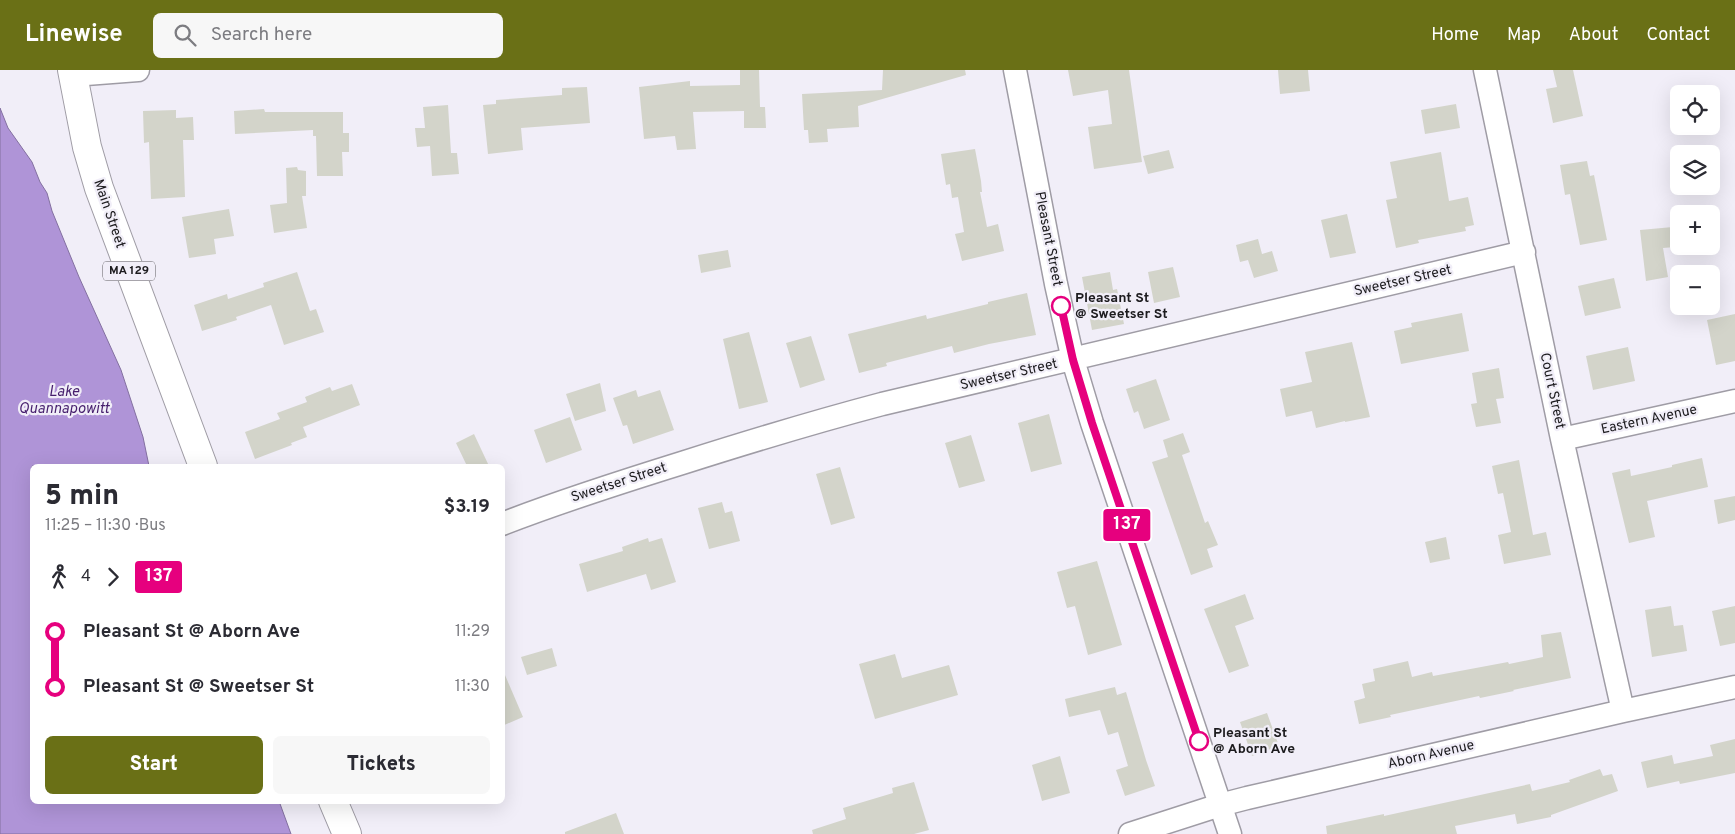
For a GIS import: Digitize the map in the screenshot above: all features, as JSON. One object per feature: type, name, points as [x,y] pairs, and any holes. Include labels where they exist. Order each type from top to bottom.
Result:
[{"type":"main road","name":"Main Street","points":[[72,72],[87,147],[99,188],[202,464]]},
{"type":"main road","points":[[334,804],[347,834]]},
{"type":"street","points":[[72,72],[138,70]]},
{"type":"street","name":"Pleasant Street","points":[[1015,70],[1042,214],[1073,360],[1092,423],[1230,834]]},
{"type":"street","name":"Court Street","points":[[1485,70],[1562,439],[1623,711]]},
{"type":"street","name":"Sweetser Street","points":[[505,523],[633,478],[825,419],[1524,252]]},
{"type":"street","name":"Eastern Avenue","points":[[1562,439],[1735,401]]},
{"type":"street","name":"Aborn Avenue","points":[[1130,834],[1220,805],[1623,711],[1735,687]]},
{"type":"water","name":"Lake Quannapowitt","points":[[0,108],[8,128],[32,162],[40,182],[47,193],[52,211],[79,277],[121,370],[143,437],[149,464],[30,464],[30,804],[280,804],[291,834],[0,834]]},
{"type":"building","points":[[740,70],[759,70],[760,107],[765,107],[766,128],[744,128],[744,111],[693,112],[696,149],[677,150],[675,136],[644,139],[639,87],[690,81],[690,86],[740,85]]},
{"type":"building","points":[[883,70],[965,70],[966,75],[858,106],[859,127],[827,129],[828,142],[809,143],[808,130],[804,130],[802,94],[882,90]]},
{"type":"building","points":[[1068,70],[1129,70],[1142,162],[1094,169],[1088,127],[1112,124],[1108,90],[1073,96]]},
{"type":"building","points":[[1278,70],[1308,70],[1310,91],[1280,94]]},
{"type":"building","points":[[1553,70],[1573,70],[1583,116],[1553,123],[1546,89],[1557,87]]},
{"type":"building","points":[[587,87],[590,123],[521,128],[523,150],[488,154],[483,105],[496,104],[496,100],[562,95],[562,88]]},
{"type":"building","points":[[1456,104],[1460,128],[1425,134],[1421,110]]},
{"type":"building","points":[[448,105],[451,153],[457,153],[459,174],[432,176],[430,146],[417,147],[415,128],[425,128],[423,107]]},
{"type":"building","points":[[264,109],[265,112],[343,112],[343,133],[349,133],[349,152],[342,152],[343,176],[317,176],[316,136],[313,136],[313,130],[235,134],[234,111]]},
{"type":"building","points":[[176,110],[176,118],[193,117],[194,140],[183,140],[185,197],[151,199],[149,142],[144,143],[143,111]]},
{"type":"building","points":[[975,149],[981,181],[982,192],[980,192],[987,227],[998,224],[1004,251],[962,261],[955,234],[964,232],[958,197],[952,198],[950,184],[946,185],[941,154]]},
{"type":"building","points":[[1169,150],[1174,168],[1148,174],[1143,156]]},
{"type":"building","points":[[1441,152],[1449,201],[1468,197],[1474,225],[1465,227],[1466,231],[1418,240],[1419,243],[1396,248],[1386,200],[1397,198],[1390,162]]},
{"type":"building","points":[[1587,161],[1590,176],[1594,175],[1607,240],[1580,245],[1570,194],[1565,195],[1560,165]]},
{"type":"building","points":[[297,167],[298,170],[306,171],[306,196],[302,196],[307,228],[274,233],[270,205],[287,203],[286,168]]},
{"type":"building","points":[[229,209],[234,236],[214,239],[216,254],[189,258],[182,217]]},
{"type":"building","points":[[1347,214],[1356,253],[1330,258],[1321,220]]},
{"type":"building","points":[[1670,227],[1670,247],[1663,248],[1668,277],[1646,281],[1640,230]]},
{"type":"building","points":[[1258,239],[1262,254],[1272,251],[1278,271],[1254,278],[1248,260],[1240,262],[1236,245]]},
{"type":"building","points":[[728,250],[731,267],[701,273],[698,255]]},
{"type":"building","points":[[1173,267],[1180,297],[1154,303],[1148,272]]},
{"type":"building","points":[[297,272],[310,311],[316,309],[324,332],[284,345],[271,305],[236,317],[237,320],[202,331],[194,305],[227,294],[228,299],[264,287],[263,283]]},
{"type":"building","points":[[1110,272],[1113,290],[1117,289],[1124,324],[1092,330],[1082,277]]},
{"type":"building","points":[[1614,278],[1621,308],[1585,316],[1578,286]]},
{"type":"building","points":[[1027,293],[1036,335],[954,353],[952,346],[886,363],[887,366],[859,373],[848,334],[926,315],[927,319]]},
{"type":"building","points":[[1462,313],[1469,351],[1401,364],[1394,331],[1412,327],[1411,323]]},
{"type":"building","points":[[1735,314],[1735,361],[1716,365],[1707,320]]},
{"type":"building","points":[[749,332],[768,402],[739,409],[723,339]]},
{"type":"building","points":[[811,336],[825,380],[800,388],[786,343]]},
{"type":"building","points":[[1352,342],[1370,417],[1316,428],[1312,411],[1286,417],[1280,389],[1312,382],[1305,352]]},
{"type":"building","points":[[1628,347],[1635,381],[1593,390],[1586,356]]},
{"type":"building","points":[[1499,368],[1504,398],[1496,399],[1501,423],[1476,427],[1471,404],[1477,403],[1472,373]]},
{"type":"building","points":[[1156,379],[1170,420],[1144,429],[1138,411],[1134,413],[1126,389]]},
{"type":"building","points":[[600,383],[606,411],[575,421],[566,394]]},
{"type":"building","points":[[352,384],[360,405],[303,427],[307,437],[291,443],[292,445],[255,459],[245,432],[280,419],[277,413],[307,402],[305,397],[330,387],[332,391]]},
{"type":"building","points":[[636,390],[638,397],[660,390],[674,430],[633,444],[627,425],[623,426],[613,398]]},
{"type":"building","points":[[1049,414],[1062,464],[1031,472],[1018,423]]},
{"type":"building","points":[[570,417],[582,450],[546,463],[534,430]]},
{"type":"building","points":[[1183,433],[1190,452],[1182,455],[1205,523],[1208,521],[1218,545],[1207,549],[1213,567],[1191,575],[1152,462],[1168,457],[1163,440]]},
{"type":"building","points":[[474,434],[488,464],[466,464],[456,443]]},
{"type":"building","points":[[971,435],[985,481],[959,488],[945,443]]},
{"type":"building","points":[[1702,458],[1708,487],[1647,501],[1655,537],[1629,543],[1612,473],[1630,469],[1631,476]]},
{"type":"building","points":[[1519,460],[1533,535],[1546,532],[1551,555],[1504,564],[1498,535],[1511,532],[1503,493],[1498,494],[1492,466]]},
{"type":"building","points":[[840,467],[855,518],[831,525],[816,474]]},
{"type":"building","points":[[1735,496],[1735,520],[1718,524],[1714,500]]},
{"type":"building","points":[[722,502],[725,513],[732,511],[740,541],[709,549],[698,508]]},
{"type":"building","points":[[1446,537],[1450,559],[1430,563],[1425,542]]},
{"type":"building","points":[[648,538],[649,542],[662,538],[676,582],[651,590],[646,574],[587,592],[579,564],[623,551],[622,547]]},
{"type":"building","points":[[1097,561],[1122,645],[1088,655],[1075,606],[1067,608],[1057,572]]},
{"type":"building","points":[[1245,594],[1254,619],[1235,626],[1249,666],[1229,673],[1204,609]]},
{"type":"building","points":[[1671,606],[1674,626],[1683,625],[1687,651],[1652,657],[1645,610]]},
{"type":"building","points":[[1735,606],[1735,643],[1720,646],[1712,611]]},
{"type":"building","points":[[1561,632],[1571,678],[1390,715],[1391,717],[1359,724],[1354,701],[1365,698],[1362,684],[1375,681],[1373,669],[1408,661],[1412,677],[1432,672],[1433,676],[1508,662],[1509,664],[1543,657],[1541,635]]},
{"type":"building","points":[[552,648],[557,666],[527,675],[521,657]]},
{"type":"building","points":[[895,654],[902,678],[949,665],[958,695],[875,719],[859,664]]},
{"type":"building","points":[[505,675],[523,717],[505,725]]},
{"type":"building","points":[[1115,687],[1117,695],[1126,692],[1155,786],[1125,796],[1116,770],[1128,766],[1118,732],[1108,735],[1100,710],[1069,717],[1065,699]]},
{"type":"building","points":[[1267,713],[1279,746],[1252,756],[1240,722]]},
{"type":"building","points":[[1735,739],[1735,773],[1680,784],[1679,781],[1647,788],[1641,762],[1672,755],[1674,764],[1713,756],[1710,745]]},
{"type":"building","points":[[1060,756],[1070,793],[1042,801],[1032,765]]},
{"type":"building","points":[[1600,769],[1603,776],[1612,774],[1618,791],[1551,815],[1551,817],[1517,824],[1515,814],[1455,826],[1457,834],[1327,834],[1326,826],[1384,814],[1384,816],[1530,784],[1532,791],[1570,782],[1569,780]]},
{"type":"building","points":[[914,782],[929,830],[914,834],[813,834],[812,830],[846,819],[843,808],[893,793],[892,788]]},
{"type":"building","points":[[616,813],[624,834],[565,834],[565,832]]},
{"type":"bus line","name":"137","points":[[1061,306],[1073,360],[1092,423],[1199,741]]},
{"type":"place","name":"Pleasant St @ Sweetser St","points":[[1061,306]]},
{"type":"place","name":"Pleasant St @ Aborn Ave","points":[[1199,741]]}]
